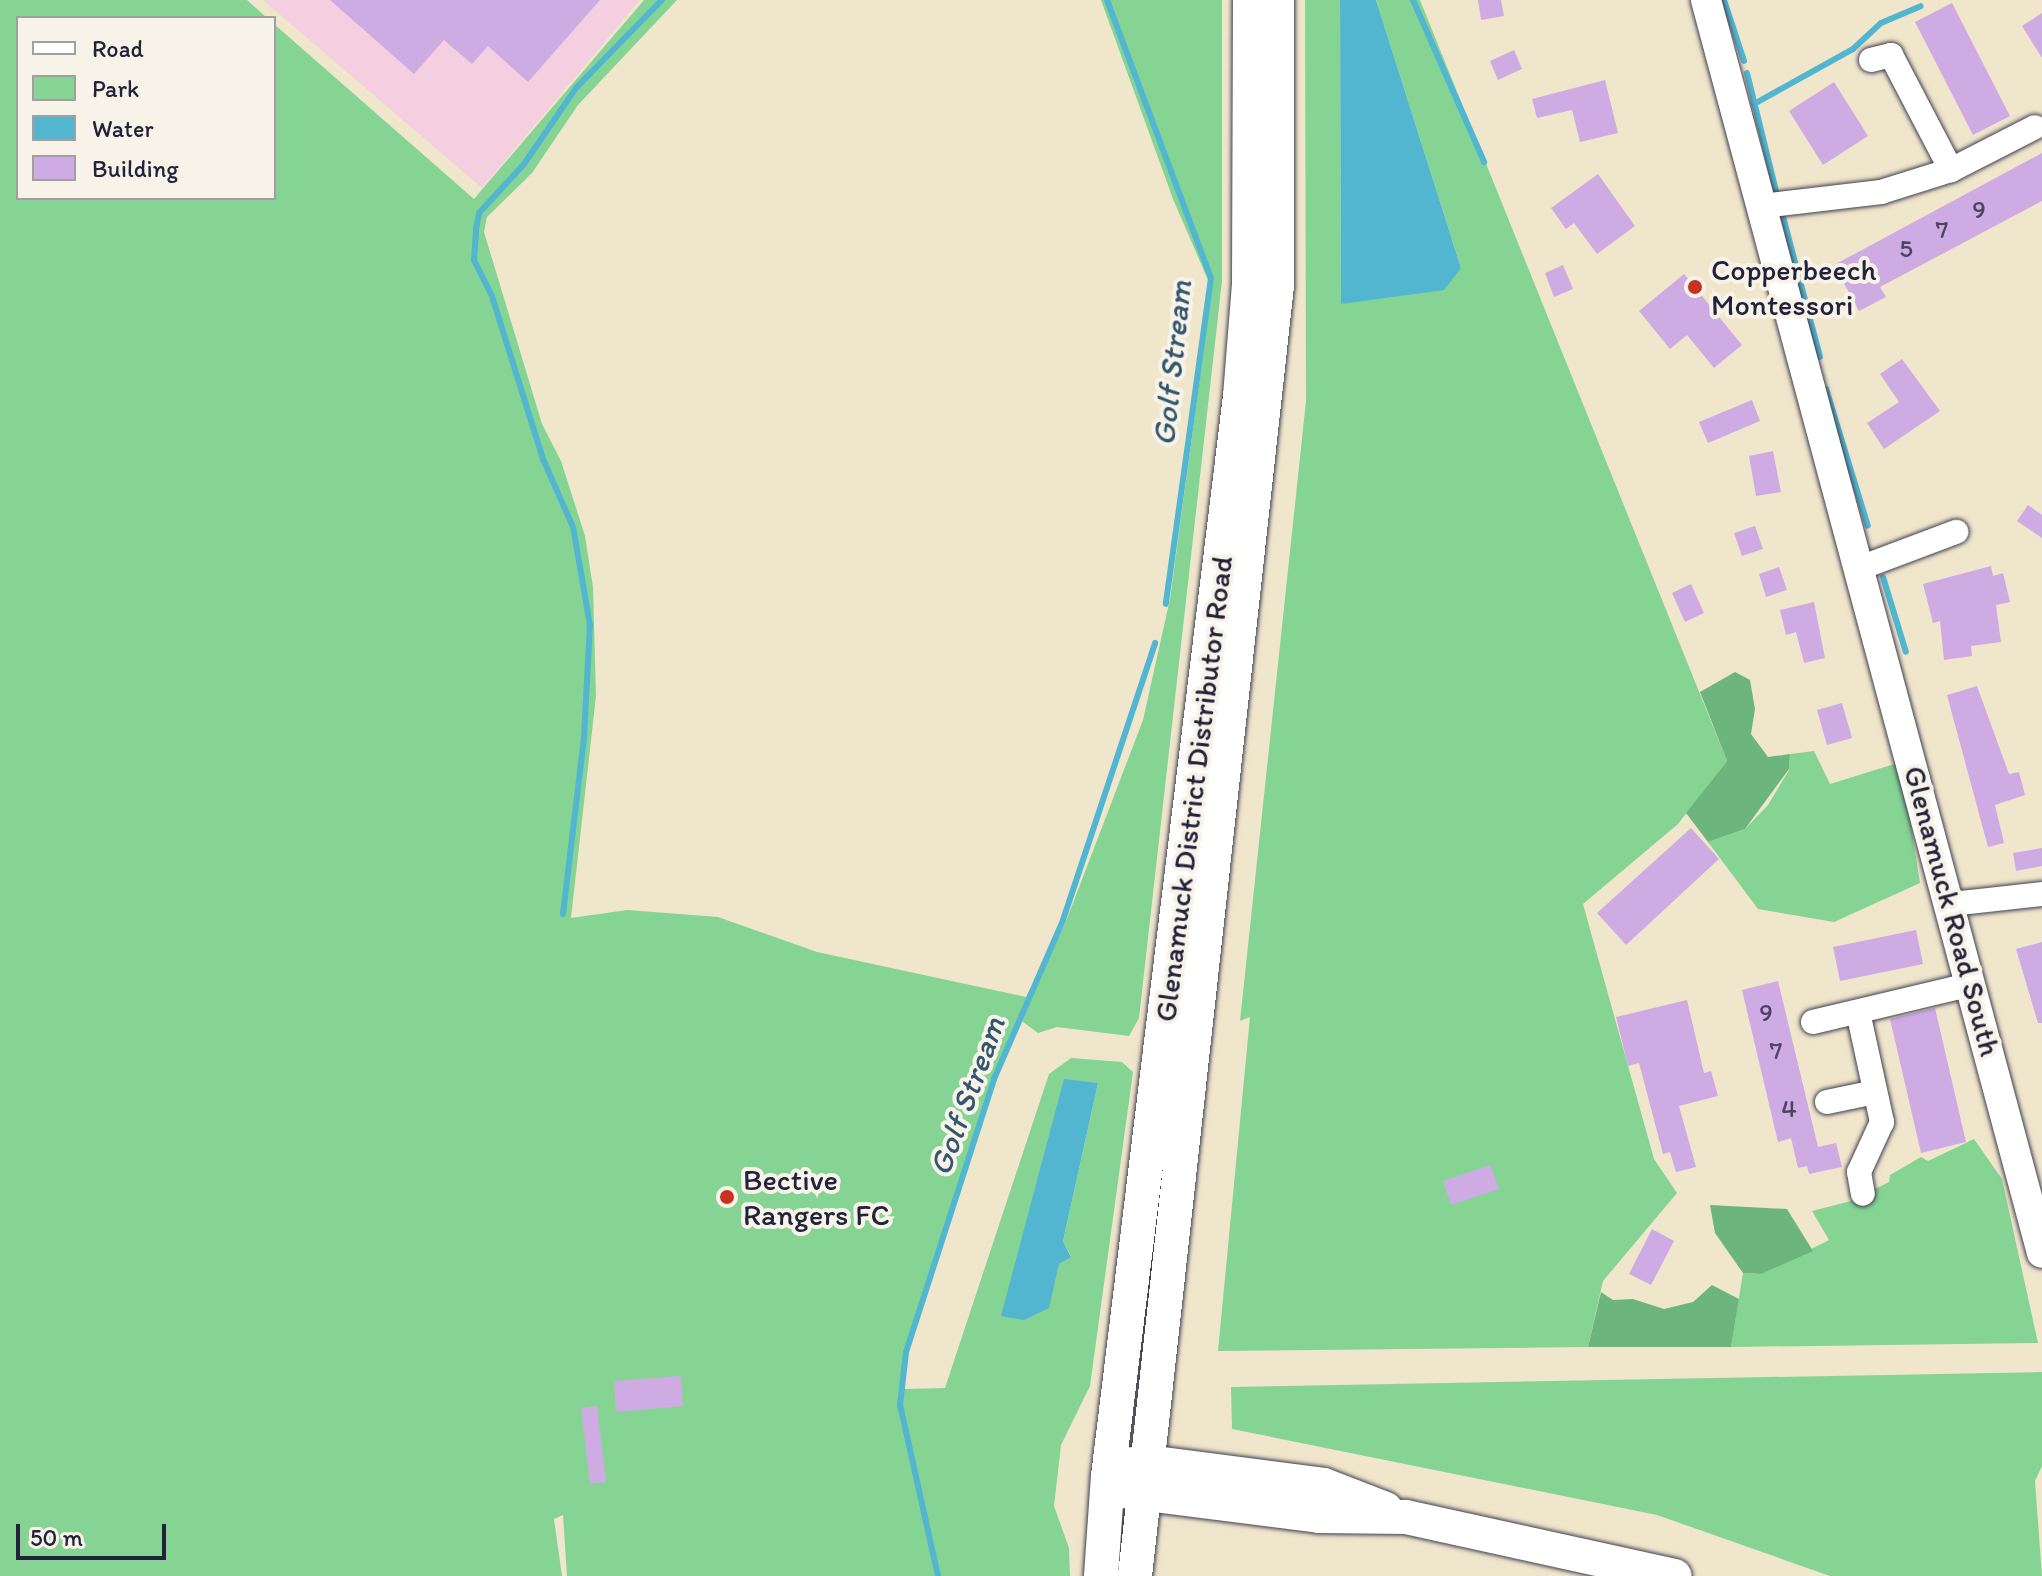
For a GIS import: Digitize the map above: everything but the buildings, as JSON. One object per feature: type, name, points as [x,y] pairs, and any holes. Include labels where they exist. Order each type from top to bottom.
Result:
[{"type":"main road","name":"Glenamuck District Distributor Road","points":[[1101,1576],[1108,1476],[1240,396],[1249,284],[1250,0]]},
{"type":"main road","name":"Glenamuck District Distributor Road","points":[[1135,1576],[1176,1175],[1276,300],[1277,0]]},
{"type":"main road","points":[[1406,1517],[1319,1516],[1144,1497],[1122,1491],[1108,1476],[1126,1465],[1148,1462],[1324,1485],[1406,1517],[1675,1576]]},
{"type":"street","name":"Glenamuck Road South","points":[[1706,0],[1774,203],[1860,568],[1972,984],[2035,1200],[2042,1253]]},
{"type":"street","points":[[1871,60],[1891,55],[1951,170]]},
{"type":"street","points":[[1774,203],[1881,192],[1951,170],[2035,127]]},
{"type":"street","points":[[1860,568],[1956,532]]},
{"type":"street","points":[[1951,904],[2042,894]]},
{"type":"street","points":[[1813,1022],[1972,984]]},
{"type":"street","points":[[1858,1012],[1882,1122],[1859,1172],[1863,1194]]},
{"type":"street","points":[[1827,1102],[1875,1092]]},
{"type":"shaded area","points":[[263,0],[640,0],[482,188]]},
{"type":"green space","points":[[0,0],[247,0],[265,16],[16,16],[16,200],[276,200],[276,26],[474,199],[644,0],[677,0],[578,105],[532,173],[487,217],[484,232],[542,424],[561,461],[585,536],[593,587],[596,696],[571,918],[627,910],[718,917],[817,952],[1026,997],[1065,924],[1143,720],[1170,599],[1213,281],[1208,280],[1173,199],[1101,0],[1222,0],[1222,281],[1139,1018],[1129,1036],[1057,1027],[1038,1033],[1019,1019],[994,1079],[906,1352],[902,1389],[945,1388],[1049,1074],[1071,1058],[1122,1062],[1133,1072],[1090,1386],[1061,1445],[1054,1506],[1069,1548],[1070,1576],[567,1576],[563,1515],[554,1519],[562,1576],[0,1576]],"holes":[[[1064,1080],[1098,1083],[1063,1241],[1071,1256],[1059,1264]]]},
{"type":"green space","points":[[1305,0],[1340,0],[1341,304],[1461,268],[1376,0],[1420,0],[1727,761],[1678,824],[1583,904],[1654,1159],[1677,1193],[1603,1281],[1588,1347],[1218,1351],[1250,1017],[1240,1021],[1306,401]]},
{"type":"green space","points":[[1735,672],[1750,680],[1755,709],[1751,734],[1768,757],[1790,754],[1789,769],[1745,829],[1708,842],[1686,813],[1727,761],[1700,692]]},
{"type":"green space","points":[[1814,751],[1830,784],[1901,762],[1920,883],[1834,922],[1758,909],[1708,842],[1745,829],[1768,805],[1789,770],[1790,754]]},
{"type":"green space","points":[[1974,1139],[2002,1179],[2038,1343],[1731,1347],[1743,1273],[1761,1274],[1829,1240],[1812,1211],[1851,1201],[1889,1182],[1890,1175],[1921,1157],[1928,1161]]},
{"type":"green space","points":[[1710,1205],[1787,1209],[1813,1251],[1761,1274],[1743,1273],[1715,1233]]},
{"type":"green space","points":[[1712,1285],[1739,1299],[1731,1347],[1588,1347],[1601,1292],[1613,1300],[1633,1299],[1664,1309],[1693,1302]]},
{"type":"green space","points":[[2042,1372],[2042,1466],[2035,1481],[2042,1576],[1830,1576],[1657,1515],[1232,1429],[1231,1387]]},
{"type":"water","points":[[1340,0],[1376,0],[1461,268],[1444,290],[1341,304]]},
{"type":"water","points":[[1064,1079],[1098,1083],[1063,1241],[1071,1257],[1059,1264],[1049,1308],[1024,1320],[1001,1316]]},
{"type":"waterway","points":[[563,914],[584,738],[590,625],[573,527],[543,459],[492,296],[474,260],[476,229],[479,213],[524,164],[576,88],[662,0]]},
{"type":"waterway","name":"Golf Stream","points":[[1107,0],[1211,278],[1166,604]]},
{"type":"waterway","points":[[1413,0],[1484,162]]},
{"type":"waterway","points":[[1724,0],[1744,61]]},
{"type":"waterway","points":[[1754,104],[1853,49],[1881,23],[1921,6]]},
{"type":"waterway","points":[[1747,73],[1778,199]]},
{"type":"waterway","points":[[1781,209],[1820,357]]},
{"type":"waterway","points":[[1826,389],[1868,526]]},
{"type":"waterway","points":[[1883,577],[1906,652]]},
{"type":"waterway","name":"Golf Stream","points":[[938,1576],[900,1405],[906,1352],[994,1079],[1063,920],[1155,643]]},
{"type":"place","name":"Copperbeech Montessori","points":[[1695,287]]},
{"type":"place","name":"Bective Rangers FC","points":[[727,1197]]}]
